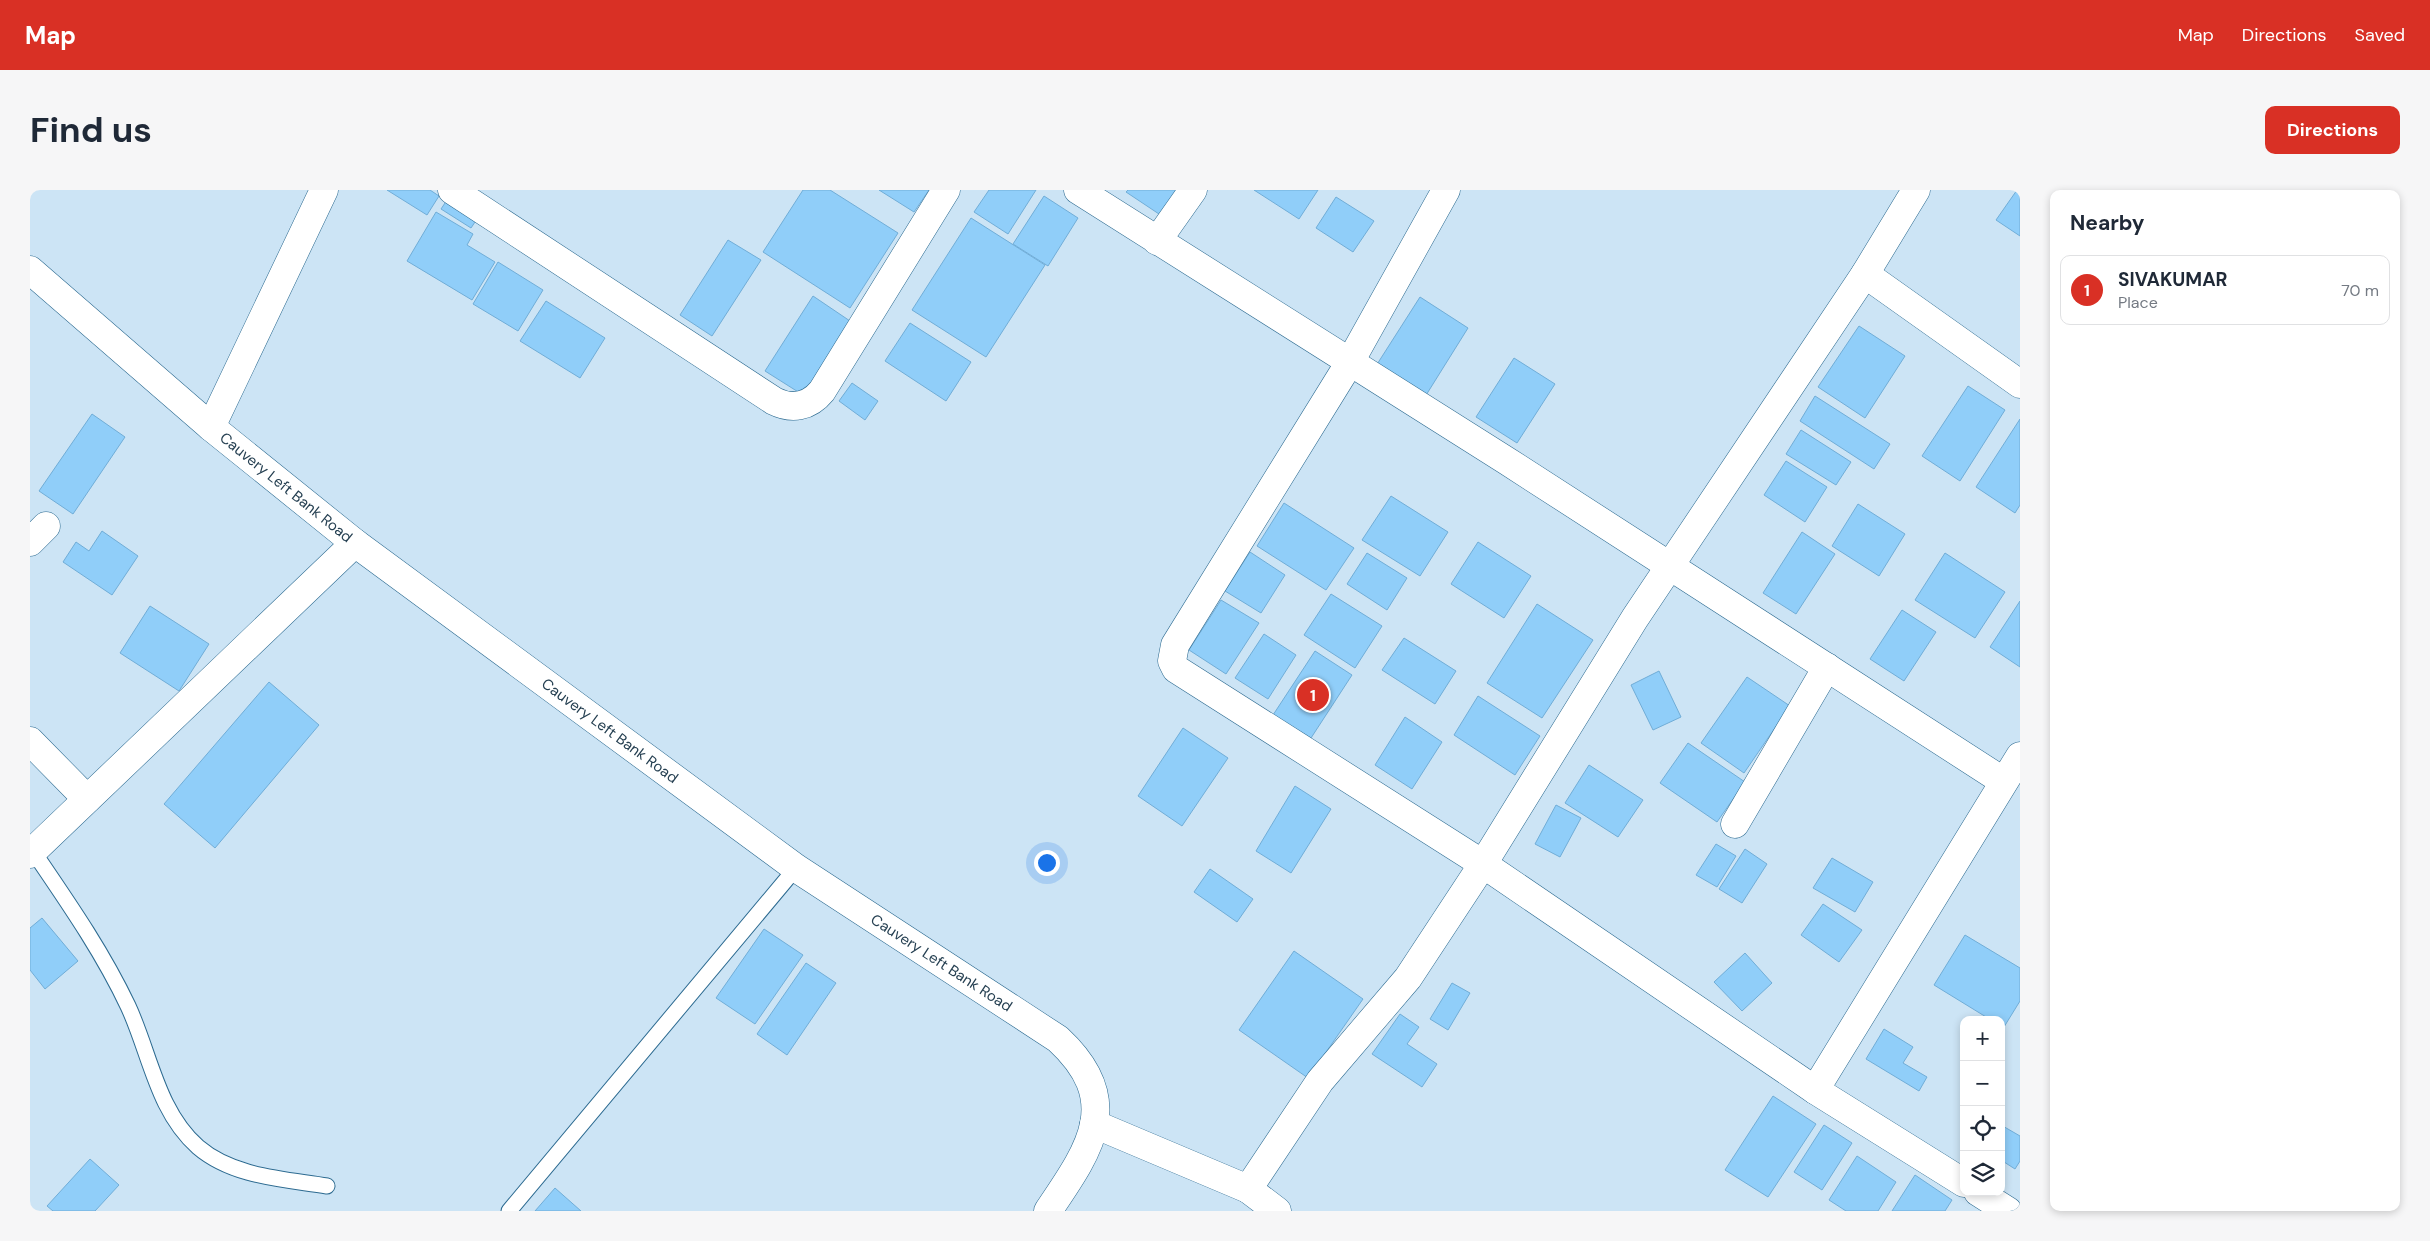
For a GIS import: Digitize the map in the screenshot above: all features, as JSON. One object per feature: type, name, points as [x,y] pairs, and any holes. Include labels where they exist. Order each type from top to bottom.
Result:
[{"type":"street","points":[[211,427],[288,262],[324,190]]},
{"type":"street","points":[[452,190],[774,401],[783,406],[803,406],[816,399],[822,391],[946,190]]},
{"type":"street","points":[[1078,190],[1670,566],[2003,781]]},
{"type":"street","points":[[1157,241],[1193,190]]},
{"type":"street","points":[[1446,190],[1350,362],[1175,645],[1172,661],[1176,669],[1483,864],[1815,1090],[1960,1181]]},
{"type":"street","points":[[1248,1188],[1320,1081],[1408,978],[1483,864],[1670,566],[1865,274],[1916,190]]},
{"type":"street","name":"Cauvery Left Bank Road","points":[[30,270],[211,427],[355,542],[796,868],[1058,1039],[1075,1056],[1088,1075],[1096,1103],[1094,1124],[1084,1156],[1048,1211]]},
{"type":"street","points":[[1865,274],[2020,384]]},
{"type":"street","points":[[32,852],[355,542]]},
{"type":"street","points":[[1736,824],[1827,667]]},
{"type":"street","points":[[30,741],[87,799]]},
{"type":"street","points":[[1815,1090],[2020,756]]},
{"type":"street","points":[[1094,1124],[1248,1188],[1277,1211]]},
{"type":"street","points":[[1984,1196],[2008,1211]]},
{"type":"lane","points":[[32,852],[87,932],[128,1006],[165,1104],[182,1129],[198,1147],[233,1168],[327,1186]]},
{"type":"lane","points":[[509,1211],[796,868]]},
{"type":"building","points":[[387,190],[430,190],[439,196],[427,215]]},
{"type":"building","points":[[803,190],[830,190],[898,233],[850,308],[763,252]]},
{"type":"building","points":[[879,190],[929,190],[914,212]]},
{"type":"building","points":[[989,190],[1036,190],[1008,234],[974,212]]},
{"type":"building","points":[[1128,190],[1179,190],[1162,216],[1126,192]]},
{"type":"building","points":[[1254,190],[1318,190],[1299,219]]},
{"type":"building","points":[[2017,190],[2020,190],[2020,236],[1996,220]]},
{"type":"building","points":[[1044,196],[1078,218],[1048,266],[1013,244]]},
{"type":"building","points":[[449,197],[479,216],[471,228],[441,209]]},
{"type":"building","points":[[1336,197],[1374,221],[1353,252],[1316,228]]},
{"type":"building","points":[[436,212],[473,234],[467,245],[495,262],[472,300],[407,261]]},
{"type":"building","points":[[971,218],[1045,265],[986,357],[912,310]]},
{"type":"building","points":[[728,240],[761,260],[712,336],[680,315]]},
{"type":"building","points":[[498,262],[543,290],[518,331],[473,304]]},
{"type":"building","points":[[813,296],[850,321],[803,395],[765,371]]},
{"type":"building","points":[[1420,297],[1468,328],[1423,400],[1374,369]]},
{"type":"building","points":[[546,301],[605,338],[580,378],[520,341]]},
{"type":"building","points":[[910,323],[971,362],[946,401],[885,361]]},
{"type":"building","points":[[1859,326],[1905,356],[1865,418],[1818,387]]},
{"type":"building","points":[[1514,358],[1555,384],[1517,443],[1476,417]]},
{"type":"building","points":[[852,383],[878,401],[865,420],[839,401]]},
{"type":"building","points":[[1968,386],[2005,410],[1960,481],[1922,456]]},
{"type":"building","points":[[1815,396],[1890,444],[1874,469],[1800,421]]},
{"type":"building","points":[[92,414],[125,437],[73,514],[39,491]]},
{"type":"building","points":[[2020,419],[2020,505],[2015,513],[1976,487]]},
{"type":"building","points":[[1801,430],[1851,462],[1836,485],[1786,454]]},
{"type":"building","points":[[1786,461],[1827,487],[1805,522],[1764,495]]},
{"type":"building","points":[[1391,496],[1448,532],[1420,576],[1362,540]]},
{"type":"building","points":[[1284,503],[1354,548],[1326,590],[1257,546]]},
{"type":"building","points":[[1858,504],[1905,534],[1879,576],[1832,546]]},
{"type":"building","points":[[102,531],[138,556],[112,595],[63,562],[76,542],[89,551]]},
{"type":"building","points":[[1802,532],[1835,554],[1796,614],[1763,593]]},
{"type":"building","points":[[1478,542],[1531,576],[1504,618],[1451,584]]},
{"type":"building","points":[[1250,552],[1285,575],[1261,613],[1225,591]]},
{"type":"building","points":[[1367,553],[1407,578],[1387,610],[1347,584]]},
{"type":"building","points":[[1945,553],[2005,592],[1975,638],[1915,600]]},
{"type":"building","points":[[1331,594],[1382,626],[1355,668],[1304,635]]},
{"type":"building","points":[[1221,600],[1259,623],[1226,674],[1189,650]]},
{"type":"building","points":[[2020,601],[2020,667],[1990,647]]},
{"type":"building","points":[[1537,604],[1593,640],[1542,718],[1487,683]]},
{"type":"building","points":[[150,606],[209,644],[179,691],[120,653]]},
{"type":"building","points":[[1902,610],[1936,632],[1904,681],[1870,659]]},
{"type":"building","points":[[1264,634],[1296,655],[1268,699],[1235,678]]},
{"type":"building","points":[[1404,638],[1456,671],[1435,704],[1382,670]]},
{"type":"building","points":[[1315,651],[1352,675],[1311,738],[1273,715]]},
{"type":"building","points":[[1659,671],[1681,717],[1653,730],[1631,685]]},
{"type":"building","points":[[1747,677],[1790,706],[1744,773],[1701,743]]},
{"type":"building","points":[[269,682],[319,725],[215,848],[164,804]]},
{"type":"building","points":[[1478,696],[1540,736],[1515,775],[1454,735]]},
{"type":"building","points":[[1405,717],[1442,742],[1412,789],[1375,765]]},
{"type":"building","points":[[1183,728],[1228,758],[1182,826],[1138,796]]},
{"type":"building","points":[[1688,743],[1745,782],[1717,822],[1660,783]]},
{"type":"building","points":[[1589,765],[1643,800],[1618,837],[1565,803]]},
{"type":"building","points":[[1295,786],[1331,809],[1291,873],[1256,851]]},
{"type":"building","points":[[1556,805],[1581,818],[1560,857],[1535,844]]},
{"type":"building","points":[[1716,844],[1736,856],[1717,887],[1696,875]]},
{"type":"building","points":[[1745,849],[1767,864],[1742,903],[1719,889]]},
{"type":"building","points":[[1832,858],[1873,882],[1855,912],[1813,888]]},
{"type":"building","points":[[1210,869],[1253,899],[1237,922],[1194,892]]},
{"type":"building","points":[[1823,904],[1862,930],[1839,962],[1801,935]]},
{"type":"building","points":[[42,918],[78,961],[45,989],[30,970],[30,928]]},
{"type":"building","points":[[764,929],[803,955],[755,1024],[716,998]]},
{"type":"building","points":[[1965,935],[2020,968],[2020,1001],[2005,1025],[2005,1016],[1984,1016],[1934,985]]},
{"type":"building","points":[[1294,951],[1363,999],[1308,1078],[1239,1030]]},
{"type":"building","points":[[1745,953],[1772,983],[1742,1011],[1714,982]]},
{"type":"building","points":[[806,963],[836,983],[787,1055],[757,1034]]},
{"type":"building","points":[[1452,983],[1470,993],[1448,1030],[1430,1019]]},
{"type":"building","points":[[1400,1014],[1419,1027],[1407,1044],[1437,1064],[1422,1087],[1372,1054]]},
{"type":"building","points":[[1884,1029],[1913,1047],[1903,1063],[1927,1077],[1919,1091],[1866,1059]]},
{"type":"building","points":[[1773,1096],[1816,1124],[1768,1197],[1725,1170]]},
{"type":"building","points":[[1824,1125],[1852,1143],[1822,1190],[1794,1172]]},
{"type":"building","points":[[2005,1127],[2020,1136],[2020,1161],[2015,1169],[2005,1163]]},
{"type":"building","points":[[1857,1156],[1896,1182],[1878,1211],[1846,1211],[1829,1200]]},
{"type":"building","points":[[90,1159],[119,1185],[95,1211],[53,1211],[47,1206]]},
{"type":"building","points":[[1915,1175],[1952,1200],[1945,1211],[1892,1211]]},
{"type":"building","points":[[555,1188],[581,1211],[535,1211]]},
{"type":"place","name":"SIVAKUMAR","points":[[1313,695]]}]
